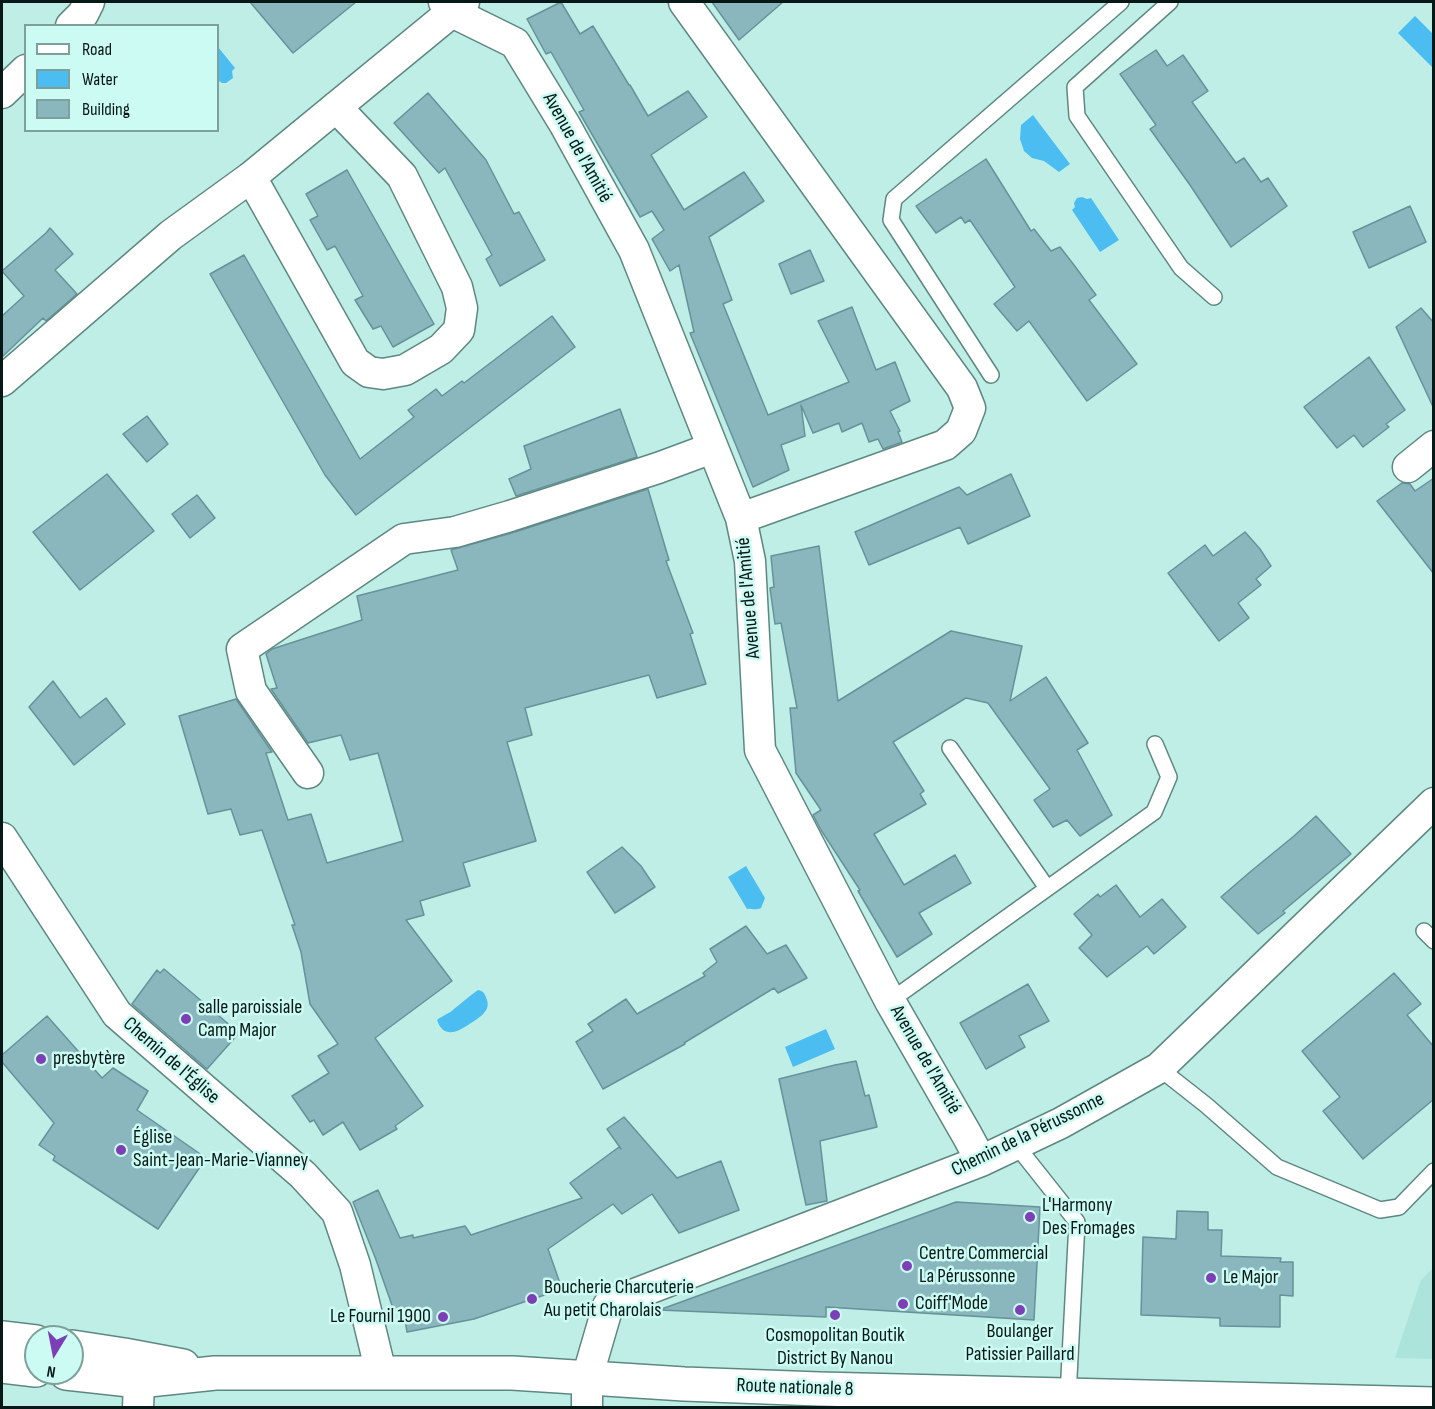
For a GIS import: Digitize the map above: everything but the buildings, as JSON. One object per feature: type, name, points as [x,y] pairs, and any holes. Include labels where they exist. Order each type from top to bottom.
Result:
[{"type":"main road","points":[[2,1338],[24,1341]]},
{"type":"main road","points":[[84,1349],[215,1373]]},
{"type":"main road","points":[[2,1366],[24,1369]]},
{"type":"main road","name":"Route nationale 8","points":[[215,1373],[512,1373],[587,1393],[624,1380],[819,1389],[1434,1404]]},
{"type":"main road","points":[[84,1378],[139,1394],[215,1373]]},
{"type":"street","points":[[73,24],[84,14],[89,2]]},
{"type":"street","points":[[684,2],[962,388],[970,408],[961,431],[945,446],[741,518]]},
{"type":"street","points":[[2,381],[171,235],[251,177],[336,107],[453,5]]},
{"type":"street","name":"Avenue de l'Amitié","points":[[453,5],[515,43],[566,125],[634,250],[741,518],[750,561],[759,750],[890,1001],[981,1161]]},
{"type":"street","points":[[2,93],[24,72]]},
{"type":"street","points":[[251,177],[355,362],[369,372],[383,374],[405,370],[441,349],[459,330],[462,308],[457,287],[402,176],[336,107]]},
{"type":"street","points":[[308,773],[251,691],[242,649],[404,539],[455,532],[510,516],[712,448]]},
{"type":"street","points":[[1408,467],[1433,449]]},
{"type":"street","name":"Chemin de la Pérussonne","points":[[587,1393],[608,1306],[981,1161],[1061,1123],[1159,1068],[1434,803]]},
{"type":"street","name":"Chemin de l'Église","points":[[7,853],[117,1014],[303,1175],[337,1212],[355,1265],[381,1372]]},
{"type":"lane","points":[[991,375],[891,220],[894,199],[1121,2]]},
{"type":"lane","points":[[1170,2],[1075,87],[1077,116],[1181,268],[1214,297]]},
{"type":"lane","points":[[890,1001],[1154,812],[1169,777],[1155,744]]},
{"type":"lane","points":[[950,748],[1047,888]]},
{"type":"lane","points":[[1159,1068],[1206,1105],[1277,1167],[1380,1210],[1399,1207],[1434,1171]]},
{"type":"lane","points":[[1016,1145],[1077,1222],[1068,1396]]},
{"type":"shaded area","points":[[1433,1268],[1433,1359],[1395,1358],[1421,1280]]},
{"type":"water","points":[[1415,16],[1433,34],[1434,66],[1432,67],[1398,33]]},
{"type":"water","points":[[219,48],[235,68],[232,71],[233,78],[222,83],[219,81]]},
{"type":"water","points":[[1033,115],[1070,164],[1059,172],[1044,161],[1032,158],[1024,151],[1020,139],[1021,125]]},
{"type":"water","points":[[1077,198],[1091,198],[1119,240],[1100,252],[1072,210]]},
{"type":"water","points":[[746,866],[765,898],[759,909],[747,909],[728,877]]},
{"type":"water","points":[[478,990],[484,993],[487,1000],[485,1012],[459,1030],[446,1032],[443,1030],[437,1020]]},
{"type":"water","points":[[826,1029],[835,1049],[793,1067],[785,1047]]},
{"type":"place","name":"salle paroissiale Camp Major","points":[[186,1019]]},
{"type":"place","name":"presbytère","points":[[41,1059]]},
{"type":"place","name":"Église Saint-Jean-Marie-Vianney","points":[[121,1150]]},
{"type":"place","name":"L'Harmony Des Fromages","points":[[1030,1217]]},
{"type":"place","name":"Centre Commercial La Pérussonne","points":[[907,1266]]},
{"type":"place","name":"Le Major","points":[[1211,1278]]},
{"type":"place","name":"Boucherie Charcuterie Au petit Charolais","points":[[532,1299]]},
{"type":"place","name":"Coiff'Mode","points":[[903,1304]]},
{"type":"place","name":"Boulanger Patissier Paillard","points":[[1020,1310]]},
{"type":"place","name":"Cosmopolitan Boutik District By Nanou","points":[[835,1315]]},
{"type":"place","name":"Le Fournil 1900","points":[[443,1317]]}]
